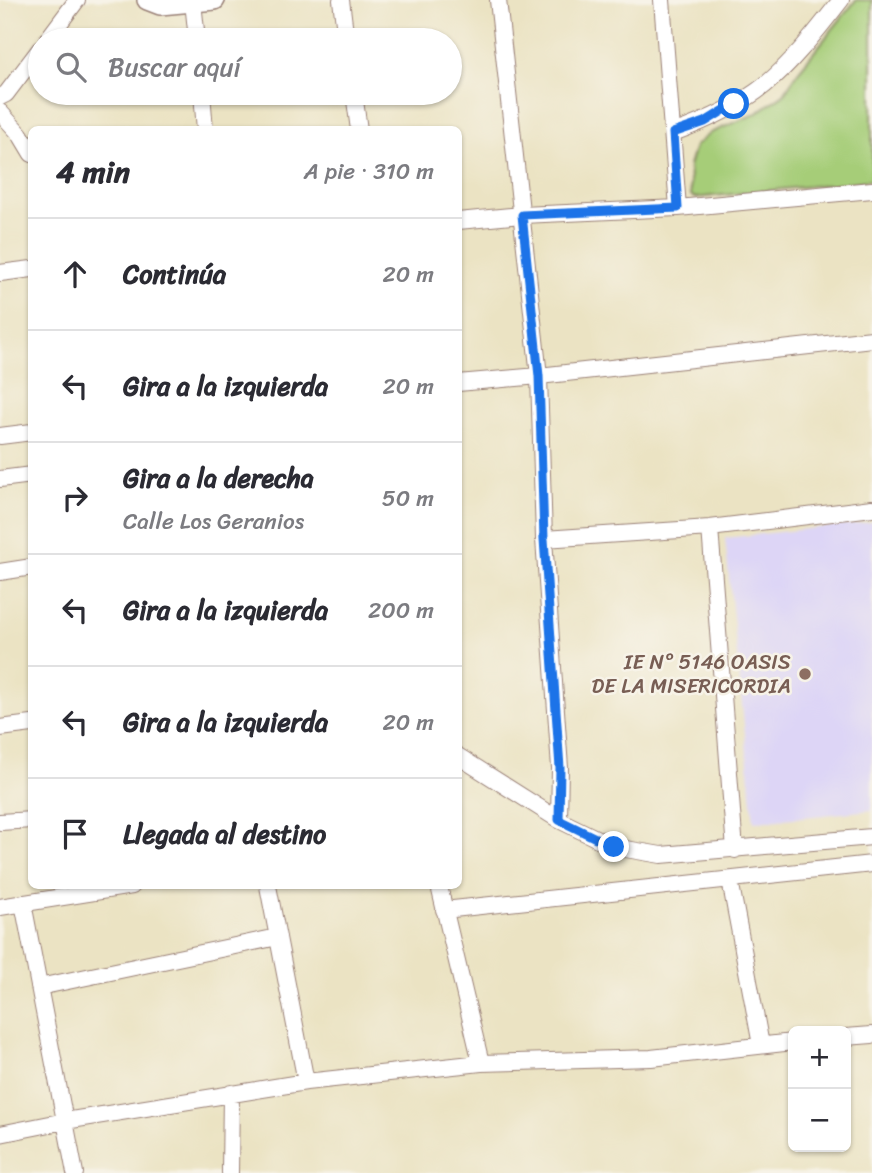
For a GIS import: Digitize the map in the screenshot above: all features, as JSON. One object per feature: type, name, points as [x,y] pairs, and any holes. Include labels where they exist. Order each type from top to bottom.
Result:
[{"type":"street","points":[[56,28],[77,0]]},
{"type":"street","points":[[147,0],[160,5],[215,0]]},
{"type":"street","points":[[341,0],[344,28]]},
{"type":"street","points":[[498,0],[539,376],[544,539],[560,768],[559,820]]},
{"type":"street","points":[[662,0],[678,208]]},
{"type":"street","points":[[673,133],[705,122],[764,86],[806,44],[841,0]]},
{"type":"street","points":[[193,2],[196,28]]},
{"type":"street","points":[[0,97],[6,94],[28,65]]},
{"type":"street","points":[[203,105],[205,126]]},
{"type":"street","points":[[356,105],[358,126]]},
{"type":"street","points":[[0,112],[28,147]]},
{"type":"street","points":[[462,221],[522,215],[678,208],[872,190]]},
{"type":"street","points":[[0,273],[28,270]]},
{"type":"street","points":[[462,383],[872,339]]},
{"type":"street","points":[[0,436],[28,432]]},
{"type":"street","points":[[0,478],[28,475]]},
{"type":"street","points":[[544,539],[710,528],[872,508]]},
{"type":"street","points":[[710,528],[735,850]]},
{"type":"street","points":[[0,572],[28,568]]},
{"type":"street","points":[[0,728],[28,724]]},
{"type":"street","points":[[462,759],[559,820],[614,847],[662,855],[872,837]]},
{"type":"street","points":[[0,822],[28,820]]},
{"type":"street","points":[[444,910],[872,864]]},
{"type":"street","points":[[730,880],[761,1045]]},
{"type":"street","points":[[0,907],[113,889]]},
{"type":"street","points":[[269,889],[306,1082]]},
{"type":"street","points":[[440,889],[481,1063]]},
{"type":"street","points":[[23,903],[75,1173]]},
{"type":"street","points":[[39,987],[278,937]]},
{"type":"street","points":[[851,1037],[872,1035]]},
{"type":"street","points":[[0,1134],[306,1082],[481,1063],[651,1058],[788,1042]]},
{"type":"street","points":[[230,1173],[231,1093]]},
{"type":"shaded area","name":"IE N° 5146 OASIS DE LA MISERICORDIA","points":[[872,522],[872,810],[754,822],[725,538]]},
{"type":"green space","points":[[856,0],[872,0],[872,180],[695,198],[691,195],[689,166],[695,146],[710,133],[755,114],[784,94],[797,73]]},
{"type":"place","name":"IE N° 5146 OASIS DE LA MISERICORDIA","points":[[805,674]]},
{"type":"route","points":[[614,847],[559,820],[560,768],[544,539],[539,376],[522,215],[678,208],[673,133],[705,122],[734,104]]}]
